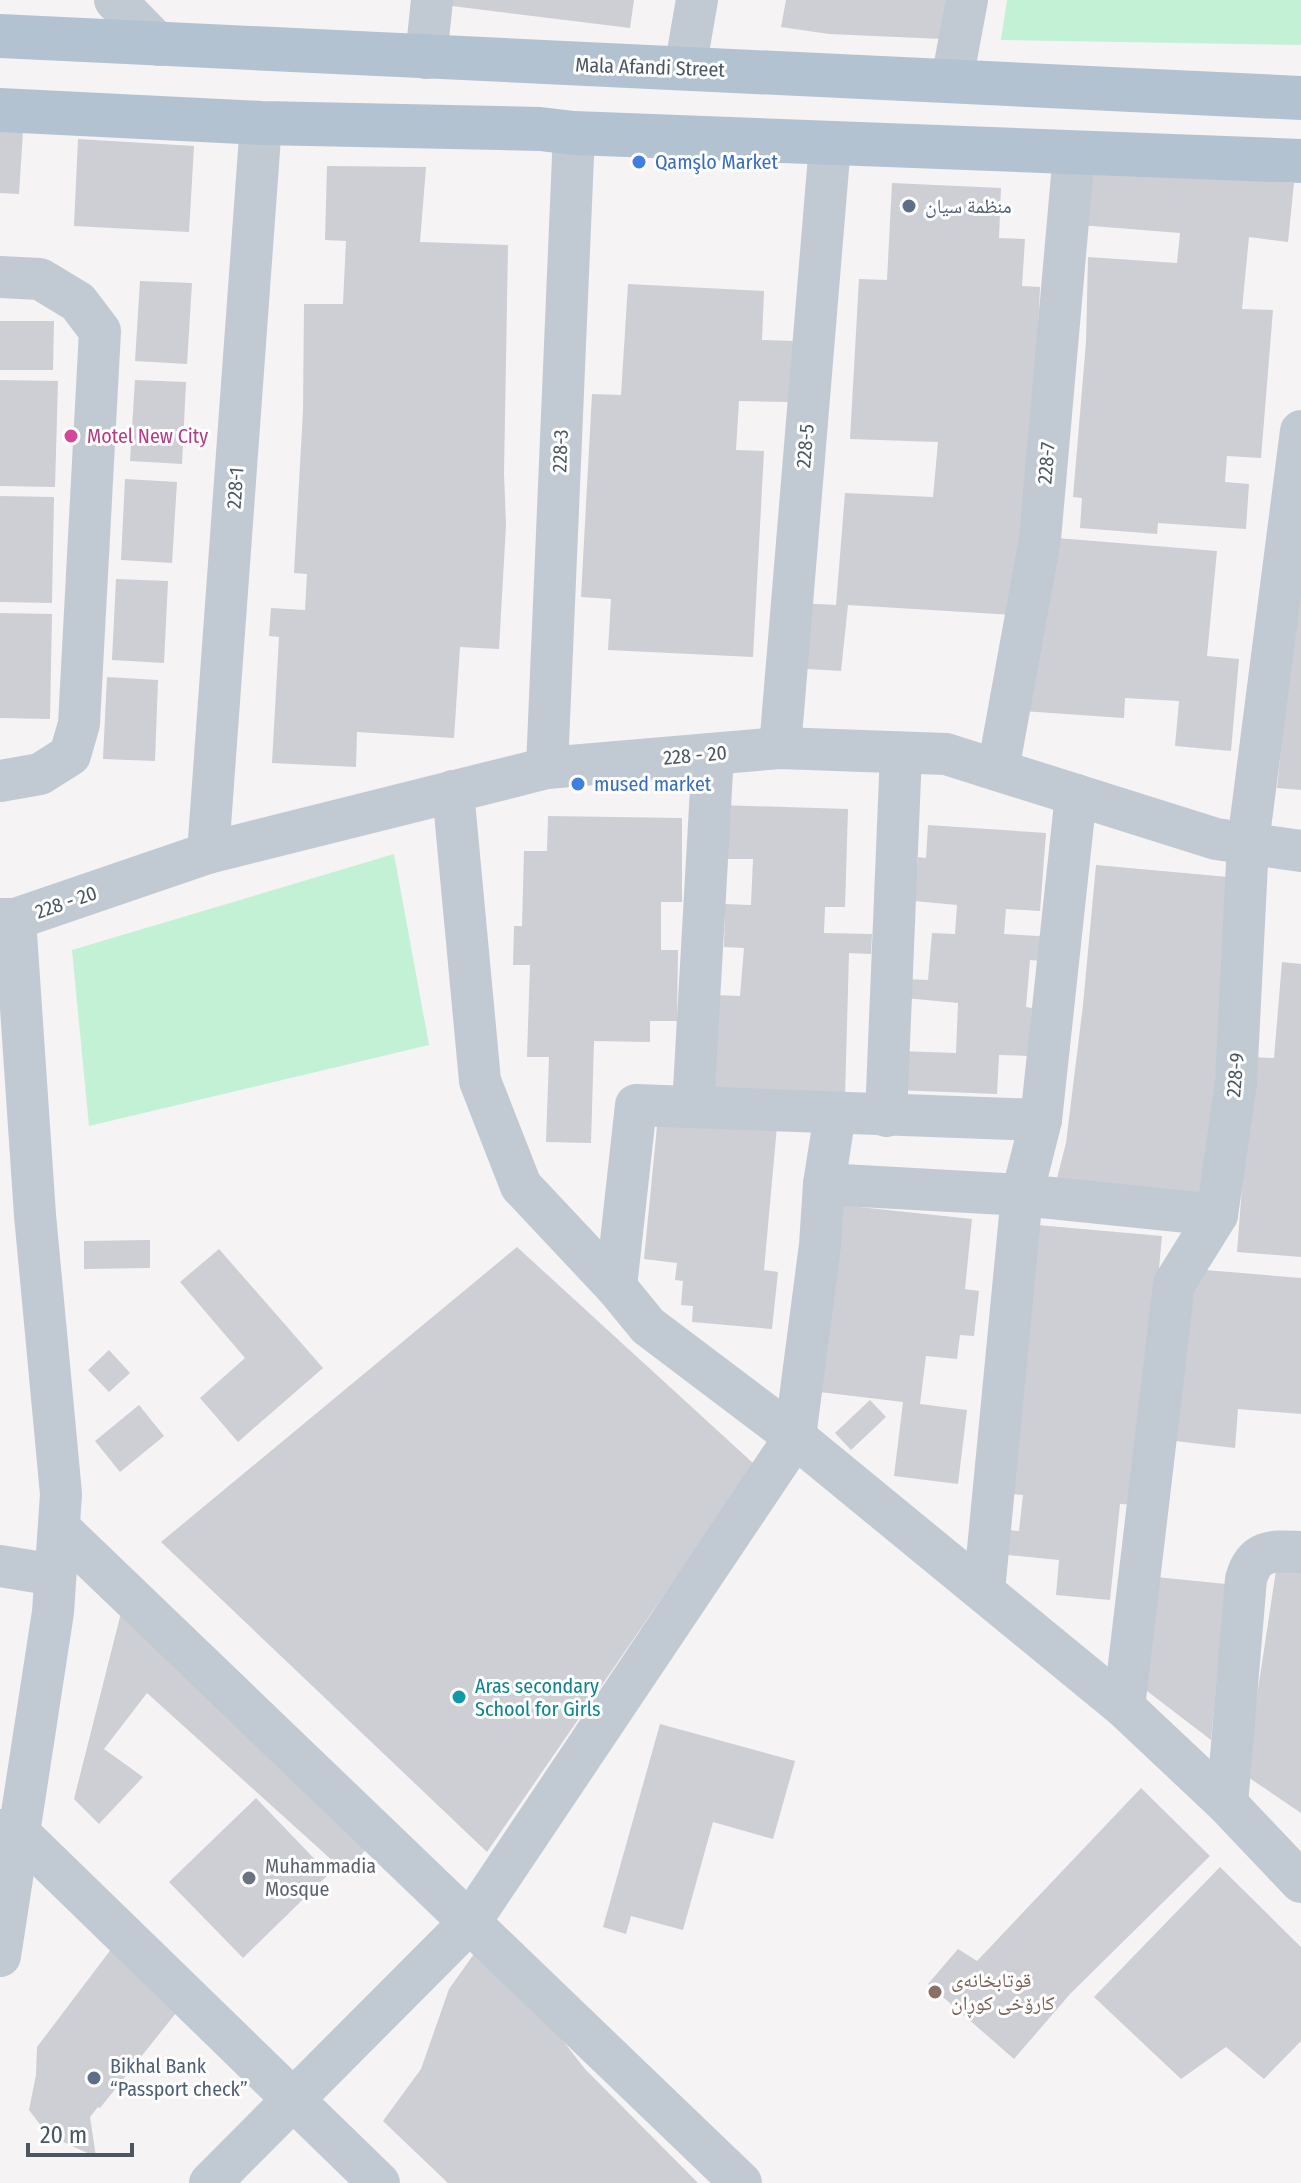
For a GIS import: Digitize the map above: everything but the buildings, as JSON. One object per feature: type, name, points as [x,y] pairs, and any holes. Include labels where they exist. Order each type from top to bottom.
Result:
[{"type":"main road","name":"Mala Afandi Street","points":[[0,36],[1301,98]]},
{"type":"main road","points":[[551,63],[557,131]]},
{"type":"main road","points":[[0,110],[261,123],[557,131],[1301,161]]},
{"type":"street","points":[[115,0],[159,45]]},
{"type":"street","points":[[426,58],[432,0]]},
{"type":"street","points":[[685,69],[697,0]]},
{"type":"street","points":[[952,80],[967,0]]},
{"type":"street","name":"228-1","points":[[208,853],[261,123]]},
{"type":"street","name":"228-3","points":[[547,768],[557,131]]},
{"type":"street","name":"228-5","points":[[780,748],[830,144]]},
{"type":"street","name":"228-7","points":[[998,770],[1040,539],[1074,153]]},
{"type":"street","points":[[0,277],[40,279],[78,302],[100,331],[79,724],[70,755],[40,774],[0,781]]},
{"type":"street","name":"228-9","points":[[1124,1707],[1174,1284],[1217,1215],[1236,1082],[1248,843],[1301,431]]},
{"type":"street","name":"228 - 20","points":[[7,919],[208,853],[547,768],[780,748],[946,754],[1216,839],[1301,851]]},
{"type":"street","points":[[886,1116],[901,753]]},
{"type":"street","points":[[693,1107],[713,754]]},
{"type":"street","points":[[453,791],[480,1081],[521,1186],[616,1287],[648,1326],[795,1437],[1124,1707],[1227,1804],[1301,1882]]},
{"type":"street","points":[[984,1591],[1022,1195],[1041,1120],[1076,795]]},
{"type":"street","points":[[0,1956],[10,1832],[53,1612],[61,1494],[7,919]]},
{"type":"street","points":[[616,1287],[636,1105],[1041,1120]]},
{"type":"street","points":[[210,2183],[470,1922],[795,1437],[835,1114]]},
{"type":"street","points":[[824,1184],[1022,1195],[1217,1215]]},
{"type":"street","points":[[59,1528],[741,2183]]},
{"type":"street","points":[[1227,1804],[1246,1579],[1255,1558],[1265,1553],[1301,1552]]},
{"type":"street","points":[[0,1566],[55,1575]]},
{"type":"street","points":[[10,1832],[379,2183]]},
{"type":"green space","points":[[1007,0],[1301,0],[1301,45],[1001,40]]},
{"type":"green space","points":[[394,854],[429,1045],[89,1126],[72,950]]},
{"type":"place","name":"Qamşlo Market","points":[[639,162]]},
{"type":"place","name":"منظمة سيان","points":[[909,206]]},
{"type":"place","name":"Motel New City","points":[[71,436]]},
{"type":"place","name":"mused market","points":[[578,784]]},
{"type":"place","name":"Aras secondary School for Girls","points":[[459,1697]]},
{"type":"place","name":"Muhammadia Mosque","points":[[249,1878]]},
{"type":"place","name":"قوتابخانەی کارۆخی کوڕان","points":[[935,1992]]},
{"type":"place","name":"Bikhal Bank “Passport check”","points":[[94,2078]]}]
